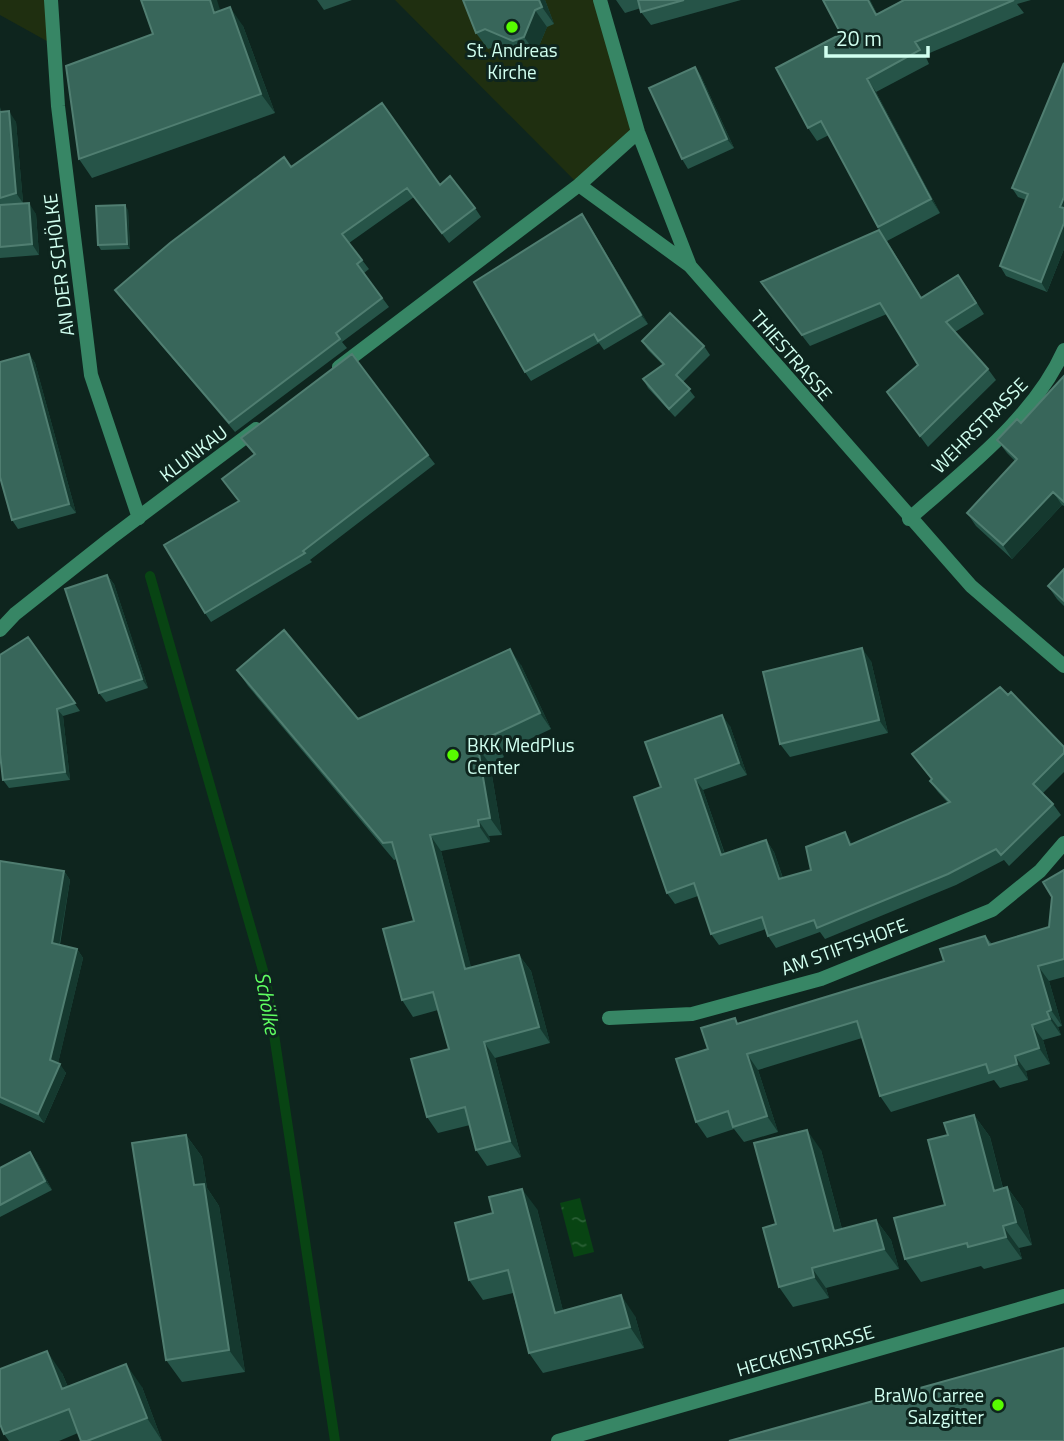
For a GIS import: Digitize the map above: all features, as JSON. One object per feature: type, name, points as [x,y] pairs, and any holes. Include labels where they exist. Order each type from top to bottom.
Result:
[{"type":"street","name":"AN DER SCHÖLKE","points":[[51,0],[58,106],[91,375],[139,518]]},
{"type":"street","name":"THIESTRASSE","points":[[600,0],[638,132],[690,266],[909,519],[971,586],[1064,666]]},
{"type":"street","points":[[326,376],[579,185],[638,132]]},
{"type":"street","points":[[579,185],[690,266]]},
{"type":"street","name":"WEHRSTRASSE","points":[[909,519],[1024,413],[1051,380],[1064,349]]},
{"type":"street","name":"KLUNKAU","points":[[0,630],[15,614],[271,418]]},
{"type":"street","name":"AM STIFTSHOFE","points":[[609,1018],[692,1014],[821,979],[992,910],[1040,871],[1064,843]]},
{"type":"street","name":"HECKENSTRASSE","points":[[558,1441],[1064,1296]]},
{"type":"shaded area","points":[[0,0],[51,0],[54,45],[0,15]]},
{"type":"shaded area","points":[[395,0],[600,0],[638,132],[579,185]]},
{"type":"water","points":[[580,1198],[594,1252],[574,1257],[560,1203]]},
{"type":"building","points":[[141,0],[210,0],[214,13],[230,7],[261,94],[79,159],[66,66],[153,34]]},
{"type":"building","name":"St. Andreas Kirche","points":[[463,0],[539,0],[542,7],[535,10],[524,37],[513,41],[485,29],[476,33]]},
{"type":"building","points":[[638,0],[684,0],[641,12]]},
{"type":"building","points":[[823,0],[868,0],[876,15],[904,0],[1014,0],[915,42],[920,50],[867,79],[931,199],[878,227],[821,121],[808,128],[776,68],[841,34]]},
{"type":"building","points":[[1064,63],[1064,197],[1060,207],[1064,208],[1064,223],[1041,282],[1000,266],[1028,194],[1012,188]]},
{"type":"building","points":[[695,67],[727,139],[682,159],[649,88]]},
{"type":"building","points":[[382,103],[440,185],[450,176],[475,208],[442,233],[407,188],[342,234],[362,260],[357,264],[382,298],[336,333],[340,339],[229,423],[115,290],[170,243],[284,157],[291,167]]},
{"type":"building","points":[[9,111],[16,193],[0,198],[0,112]]},
{"type":"building","points":[[29,203],[32,244],[0,247],[0,205]]},
{"type":"building","points":[[125,205],[127,244],[98,245],[96,206]]},
{"type":"building","points":[[582,214],[641,315],[598,341],[594,334],[525,372],[474,282]]},
{"type":"building","points":[[879,230],[921,298],[958,275],[976,303],[946,322],[988,369],[920,436],[887,392],[918,365],[880,303],[802,335],[761,282]]},
{"type":"building","points":[[670,313],[704,346],[676,375],[690,389],[669,409],[643,379],[664,364],[642,341]]},
{"type":"building","points":[[29,354],[69,504],[12,520],[0,477],[0,362]]},
{"type":"building","points":[[352,354],[428,455],[303,551],[305,553],[205,613],[164,545],[239,501],[222,479],[255,454],[241,438]]},
{"type":"building","points":[[1064,376],[1064,502],[1053,492],[1003,545],[967,513],[1017,459],[997,440],[1017,419],[1021,423]]},
{"type":"building","points":[[1064,569],[1064,601],[1048,586]]},
{"type":"building","points":[[107,575],[142,679],[99,693],[65,589]]},
{"type":"building","points":[[284,630],[358,719],[510,649],[540,713],[491,736],[493,741],[478,748],[490,818],[478,820],[479,826],[430,835],[465,969],[519,955],[539,1027],[484,1042],[510,1141],[476,1150],[465,1107],[427,1117],[411,1059],[449,1049],[433,992],[402,1000],[383,929],[414,921],[392,842],[383,843],[237,670]]},
{"type":"building","points":[[28,637],[75,703],[57,709],[65,772],[3,780],[0,754],[0,655]]},
{"type":"building","points":[[862,648],[879,720],[780,744],[763,672]]},
{"type":"building","points":[[1000,687],[1008,695],[1011,692],[1064,747],[1064,753],[1033,784],[1053,804],[1001,855],[996,849],[948,874],[817,928],[814,920],[768,936],[762,917],[711,934],[694,883],[667,893],[634,797],[661,787],[645,742],[722,715],[739,763],[695,779],[721,855],[766,840],[779,879],[811,870],[806,847],[845,832],[850,845],[950,802],[930,781],[932,779],[912,754]]},
{"type":"building","points":[[0,861],[64,871],[52,943],[77,949],[50,1060],[60,1064],[38,1114],[0,1097]]},
{"type":"building","points":[[1064,870],[1064,959],[1038,966],[1051,1010],[1047,1012],[1050,1019],[1032,1025],[1039,1048],[1015,1056],[1017,1064],[989,1073],[986,1064],[880,1096],[857,1021],[747,1054],[767,1116],[733,1127],[728,1111],[696,1122],[676,1059],[708,1049],[701,1028],[735,1018],[737,1024],[944,961],[940,949],[985,936],[989,945],[1049,927],[1052,897],[1043,882]]},
{"type":"building","points":[[974,1115],[994,1191],[1007,1187],[1016,1222],[1003,1226],[1006,1237],[968,1247],[967,1243],[905,1259],[894,1218],[945,1205],[928,1140],[948,1135],[944,1123]]},
{"type":"building","points":[[807,1130],[834,1231],[876,1220],[884,1249],[812,1268],[814,1277],[779,1287],[763,1228],[776,1224],[754,1143]]},
{"type":"building","points":[[186,1135],[194,1185],[204,1184],[229,1350],[166,1360],[132,1143]]},
{"type":"building","points":[[30,1152],[45,1181],[0,1205],[0,1168]]},
{"type":"building","points":[[522,1189],[555,1313],[621,1295],[630,1327],[529,1353],[508,1270],[469,1280],[455,1223],[493,1213],[489,1197]]},
{"type":"building","name":"BraWo Carree Salzgitter","points":[[1064,1348],[1064,1441],[729,1441]]},
{"type":"building","points":[[47,1351],[62,1389],[126,1364],[147,1418],[81,1441],[69,1409],[4,1434],[0,1424],[0,1369]]},
{"type":"waterway","name":"Schölke","points":[[150,576],[266,981],[335,1441]]},
{"type":"place","name":"St. Andreas Kirche","points":[[512,27]]},
{"type":"place","name":"BKK MedPlus Center","points":[[453,755]]},
{"type":"place","name":"BraWo Carree Salzgitter","points":[[998,1405]]}]
